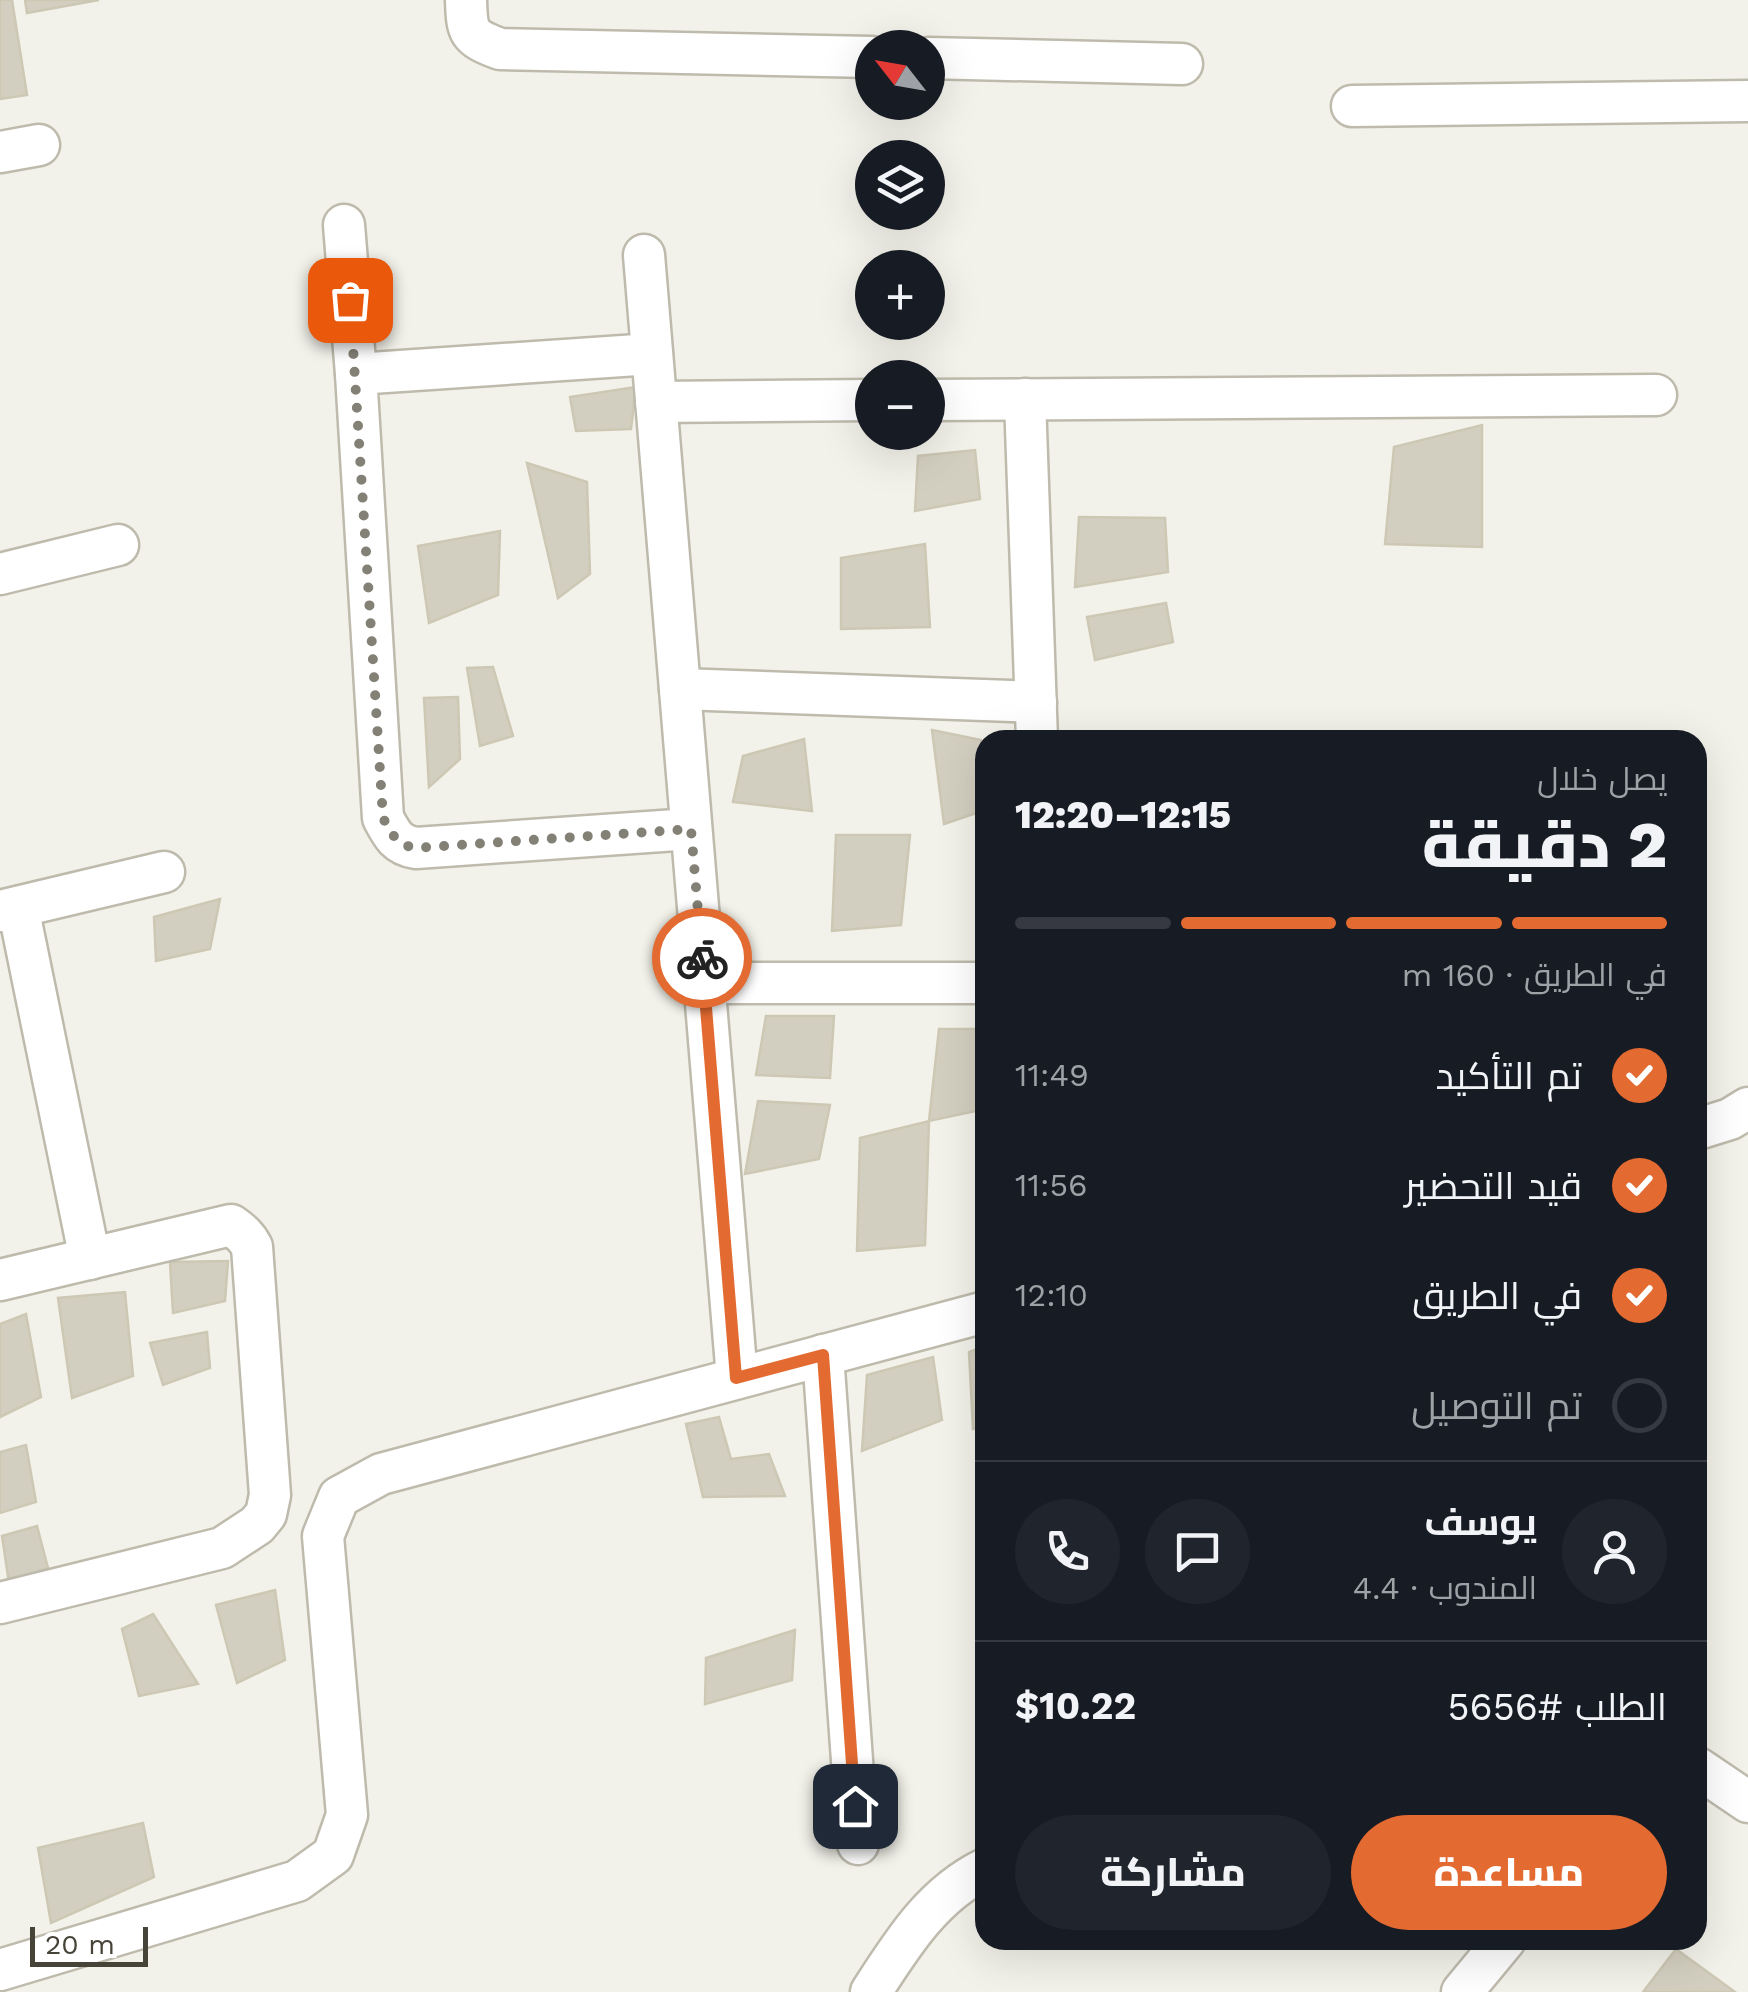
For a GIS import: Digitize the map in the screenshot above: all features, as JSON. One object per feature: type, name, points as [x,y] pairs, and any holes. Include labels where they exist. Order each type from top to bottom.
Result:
[{"type":"street","points":[[466,0],[470,34],[500,49],[855,57]]},
{"type":"street","points":[[945,58],[1182,64]]},
{"type":"street","points":[[1352,106],[1748,101]]},
{"type":"street","points":[[344,225],[383,818],[393,836],[404,846],[416,848],[691,829]]},
{"type":"street","points":[[644,255],[736,1378]]},
{"type":"street","points":[[356,374],[652,354]]},
{"type":"street","points":[[945,400],[1656,395]]},
{"type":"street","points":[[656,402],[855,400]]},
{"type":"street","points":[[680,689],[1037,721],[1025,400]]},
{"type":"street","points":[[0,574],[118,545]]},
{"type":"street","points":[[90,1259],[9,909],[164,872]]},
{"type":"street","points":[[704,983],[975,983]]},
{"type":"street","points":[[1707,1126],[1748,1108]]},
{"type":"street","points":[[0,1280],[232,1225],[247,1237],[252,1248],[268,1476],[266,1514],[245,1535],[222,1548],[0,1604]]},
{"type":"street","points":[[0,1970],[297,1881],[333,1855],[347,1815],[323,1536],[339,1497],[381,1474],[975,1315]]},
{"type":"street","points":[[823,1355],[858,1844]]},
{"type":"street","points":[[1707,1774],[1748,1802]]},
{"type":"street","points":[[870,1992],[923,1918],[956,1886],[975,1875]]},
{"type":"street","points":[[1462,1992],[1498,1950]]},
{"type":"building","points":[[0,0],[12,0],[27,95],[0,99]]},
{"type":"building","points":[[25,0],[99,0],[27,13]]},
{"type":"building","points":[[636,387],[631,429],[576,431],[570,397]]},
{"type":"building","points":[[1482,425],[1482,547],[1385,544],[1394,447]]},
{"type":"building","points":[[975,450],[980,499],[915,511],[918,456]]},
{"type":"building","points":[[527,463],[587,482],[590,574],[558,598]]},
{"type":"building","points":[[1079,517],[1165,518],[1168,572],[1075,587]]},
{"type":"building","points":[[500,531],[498,595],[429,623],[418,546]]},
{"type":"building","points":[[925,544],[930,627],[841,629],[841,558]]},
{"type":"building","points":[[1166,603],[1173,642],[1095,660],[1087,617]]},
{"type":"building","points":[[493,667],[513,736],[480,746],[467,668]]},
{"type":"building","points":[[458,697],[460,759],[429,787],[424,698]]},
{"type":"building","points":[[932,730],[975,739],[975,813],[944,824]]},
{"type":"building","points":[[804,739],[812,811],[733,802],[743,756]]},
{"type":"building","points":[[836,835],[910,835],[901,925],[832,931]]},
{"type":"building","points":[[220,899],[210,949],[156,961],[154,917]]},
{"type":"building","points":[[766,1016],[834,1016],[830,1078],[756,1075]]},
{"type":"building","points":[[939,1029],[975,1029],[975,1111],[929,1121]]},
{"type":"building","points":[[758,1101],[830,1105],[819,1159],[745,1174]]},
{"type":"building","points":[[929,1121],[925,1245],[857,1251],[860,1138]]},
{"type":"building","points":[[228,1261],[225,1301],[173,1313],[170,1262]]},
{"type":"building","points":[[125,1292],[133,1376],[72,1398],[58,1298]]},
{"type":"building","points":[[26,1314],[41,1397],[0,1417],[0,1324]]},
{"type":"building","points":[[207,1332],[210,1368],[163,1385],[150,1343]]},
{"type":"building","points":[[975,1350],[973,1429],[969,1352]]},
{"type":"building","points":[[933,1357],[942,1420],[862,1451],[867,1375]]},
{"type":"building","points":[[719,1417],[731,1459],[769,1454],[785,1496],[703,1497],[686,1424]]},
{"type":"building","points":[[26,1445],[36,1502],[0,1513],[0,1452]]},
{"type":"building","points":[[37,1526],[48,1568],[9,1583],[2,1536]]},
{"type":"building","points":[[275,1590],[285,1660],[237,1683],[216,1605]]},
{"type":"building","points":[[153,1614],[198,1684],[139,1696],[122,1629]]},
{"type":"building","points":[[795,1630],[792,1680],[705,1704],[706,1658]]},
{"type":"building","points":[[143,1823],[154,1877],[51,1923],[38,1848]]},
{"type":"building","points":[[1677,1950],[1735,1992],[1643,1992]]},
{"type":"way so far","points":[[350,300],[383,818],[393,836],[404,846],[416,848],[691,829],[702,958]]},
{"type":"route","points":[[702,958],[736,1378],[823,1355],[855,1806]]}]
